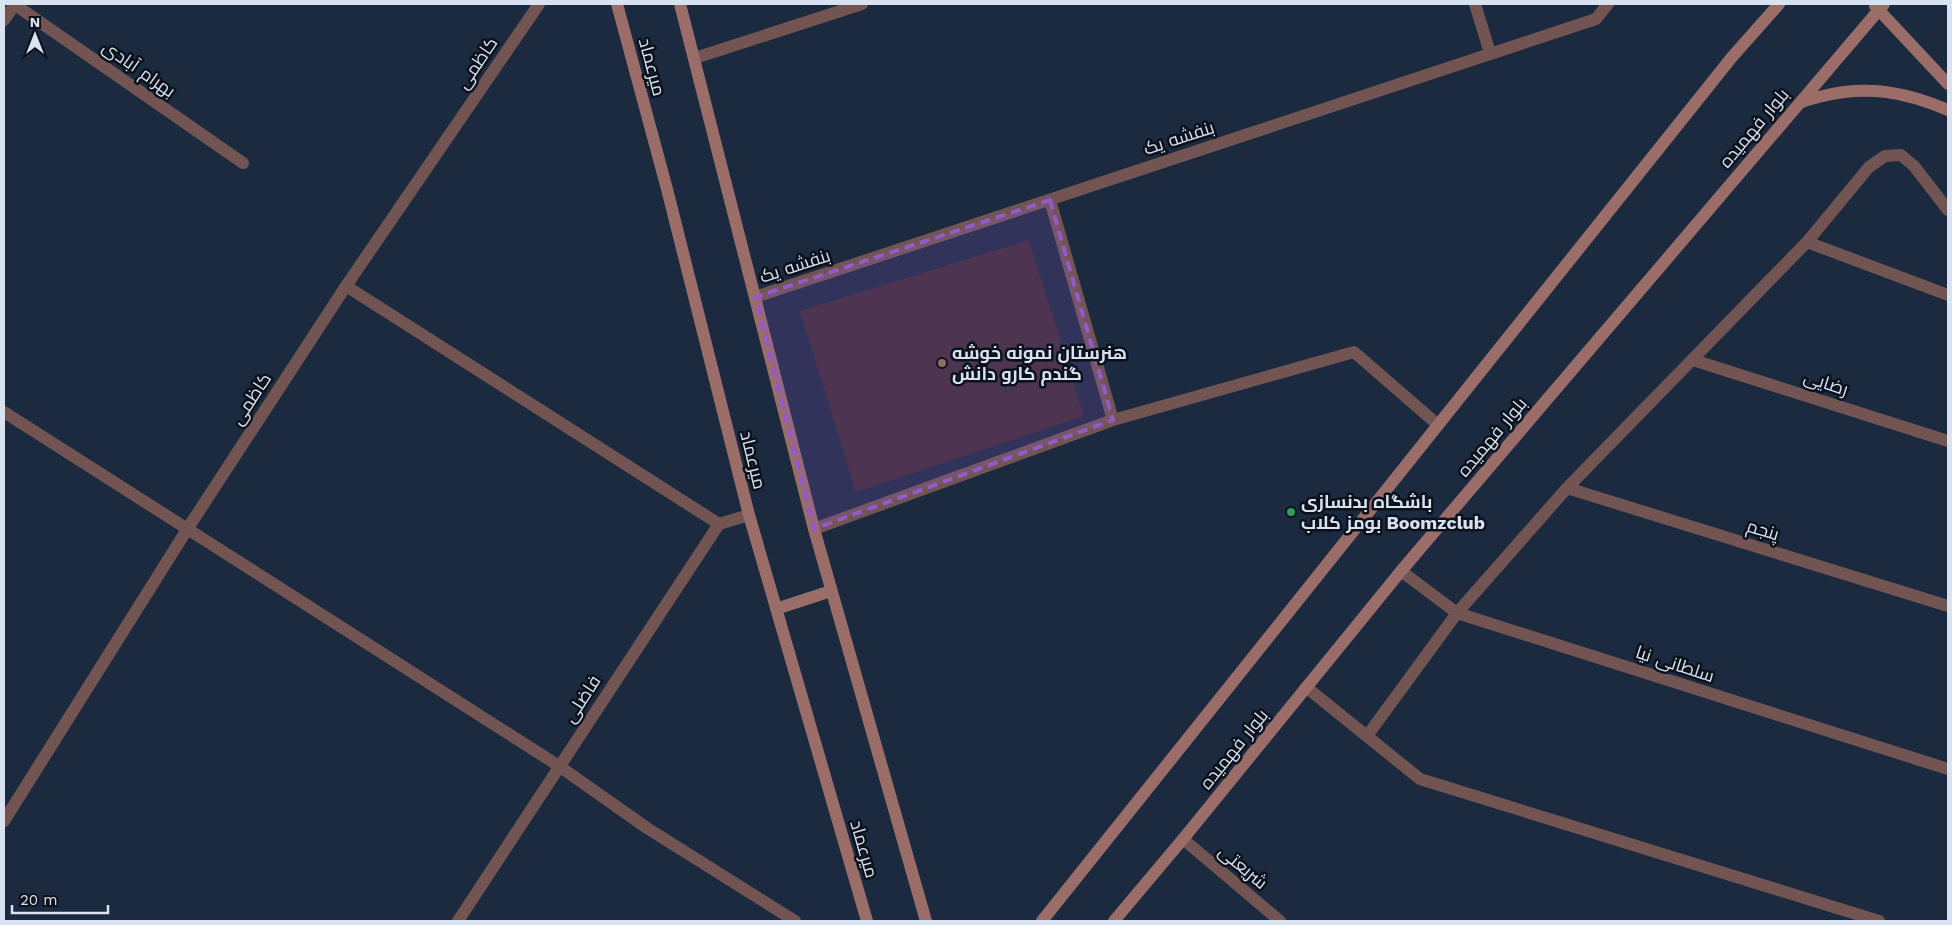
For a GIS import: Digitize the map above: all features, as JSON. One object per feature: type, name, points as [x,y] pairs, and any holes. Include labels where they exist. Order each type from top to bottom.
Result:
[{"type":"street","points":[[4,20],[14,4]]},
{"type":"street","name":"بهرام آبادی","points":[[14,4],[243,163]]},
{"type":"street","name":"کاظمی","points":[[4,821],[188,528],[346,286],[539,4]]},
{"type":"street","name":"میرعماد","points":[[617,4],[669,199],[749,515],[867,921]]},
{"type":"street","points":[[680,4],[814,529],[926,921]]},
{"type":"street","points":[[695,58],[862,4]]},
{"type":"street","points":[[1475,4],[1490,53]]},
{"type":"street","name":"بنفشه یک","points":[[755,297],[1596,19],[1608,4]]},
{"type":"street","points":[[1042,921],[1726,64],[1779,4]]},
{"type":"street","points":[[1879,6],[1948,84]]},
{"type":"street","name":"بلوار فهمیده","points":[[1114,921],[1401,571],[1879,6]]},
{"type":"street","points":[[1780,125],[1802,101],[1846,90],[1876,90],[1892,93],[1917,99],[1948,110]]},
{"type":"street","points":[[1368,736],[1457,613],[1567,488],[1807,242],[1869,167],[1885,156],[1901,155],[1914,166],[1948,210]]},
{"type":"street","points":[[1050,200],[1113,420]]},
{"type":"street","points":[[1807,242],[1948,295]]},
{"type":"street","points":[[346,286],[719,524],[749,515]]},
{"type":"street","points":[[814,529],[1113,420],[1354,352],[1437,424]]},
{"type":"street","name":"رضایی","points":[[1693,360],[1948,440]]},
{"type":"street","points":[[4,412],[559,766],[647,828],[795,921]]},
{"type":"street","name":"پنجم","points":[[1567,488],[1948,606]]},
{"type":"street","name":"فاضلی","points":[[458,921],[719,524]]},
{"type":"street","name":"سلطانی نیا","points":[[1401,571],[1457,613],[1948,769]]},
{"type":"street","points":[[776,609],[831,591]]},
{"type":"street","points":[[1306,687],[1420,779],[1879,921]]},
{"type":"street","name":"شریعتی","points":[[1183,839],[1280,921]]},
{"type":"highlighted area","points":[[1050,200],[1113,420],[814,529],[755,297]]},
{"type":"shaded area","name":"هنرستان نمونه خوشه گندم کارو دانش","points":[[1029,240],[1084,416],[856,492],[800,311]]},
{"type":"place","name":"هنرستان نمونه خوشه گندم کارو دانش","points":[[942,363]]},
{"type":"place","name":"باشگاه بدنسازی بومز کلاب Boomzclub","points":[[1291,512]]}]
